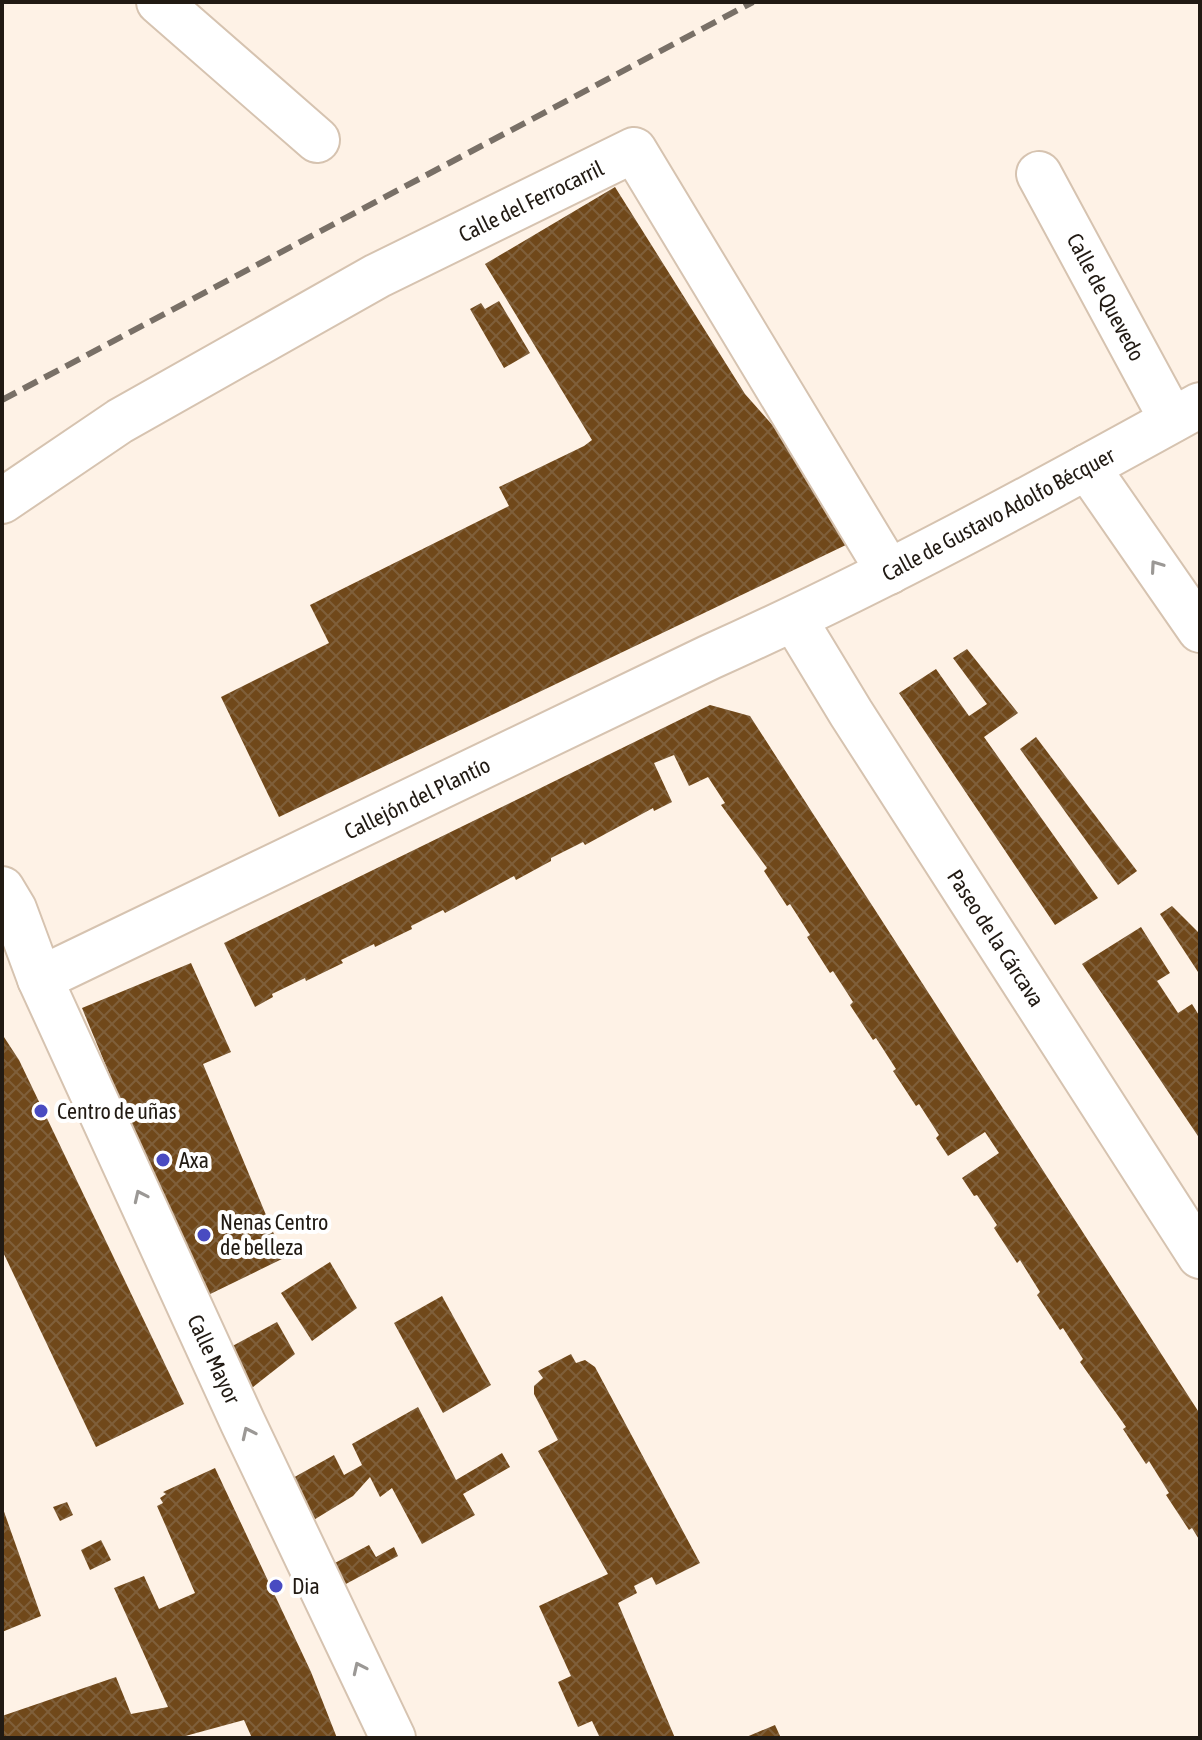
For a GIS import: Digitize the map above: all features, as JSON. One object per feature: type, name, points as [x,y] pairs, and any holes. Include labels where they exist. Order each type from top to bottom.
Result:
[{"type":"street","points":[[159,2],[317,140]]},
{"type":"street","name":"Calle del Ferrocarril","points":[[2,501],[120,421],[377,276],[634,150],[889,572]]},
{"type":"street","name":"Calle de Quevedo","points":[[1039,174],[1186,412]]},
{"type":"street","name":"Calle de Gustavo Adolfo Bécquer","points":[[794,619],[889,572],[1186,412]]},
{"type":"street","points":[[1087,467],[1200,630]]},
{"type":"street","name":"Callejón del Plantío","points":[[40,979],[794,619]]},
{"type":"street","name":"Paseo de la Cárcava","points":[[794,619],[851,713],[1200,1256]]},
{"type":"street","name":"Calle Mayor","points":[[2,889],[14,909],[40,979],[243,1423],[393,1738]]},
{"type":"street","points":[[2,957],[40,979]]},
{"type":"building","points":[[615,187],[745,394],[783,437],[850,543],[279,817],[221,697],[329,643],[310,605],[509,506],[499,487],[592,440],[485,264]]},
{"type":"building","points":[[499,301],[530,353],[504,368],[470,309],[481,303],[485,309]]},
{"type":"building","points":[[967,649],[1018,713],[984,737],[1098,898],[1055,925],[899,693],[936,669],[969,716],[987,704],[953,658]]},
{"type":"building","points":[[710,705],[750,716],[1200,1414],[1200,1541],[1166,1495],[1169,1493],[1149,1461],[1146,1464],[1123,1429],[1126,1427],[1080,1362],[1083,1359],[1063,1328],[1060,1330],[1037,1295],[1040,1292],[1020,1260],[1017,1263],[994,1228],[997,1225],[962,1178],[999,1153],[985,1132],[948,1156],[936,1138],[939,1135],[893,1071],[896,1069],[876,1038],[873,1040],[850,1005],[853,1002],[833,971],[830,973],[790,904],[787,906],[764,871],[767,868],[721,805],[725,803],[708,777],[689,786],[674,755],[654,763],[672,802],[654,811],[653,808],[585,845],[583,842],[551,858],[551,861],[516,880],[514,876],[375,947],[374,944],[341,960],[343,963],[272,994],[273,997],[255,1007],[224,943]]},
{"type":"building","points":[[1036,737],[1137,871],[1118,885],[1020,749]]},
{"type":"building","points":[[1172,906],[1200,934],[1200,975],[1160,914]]},
{"type":"building","points":[[1141,927],[1170,973],[1157,981],[1178,1013],[1192,1004],[1200,1017],[1200,1139],[1082,964]]},
{"type":"building","points":[[191,963],[231,1052],[203,1064],[284,1258],[202,1298],[82,1008]]},
{"type":"building","points":[[2,1034],[19,1060],[184,1404],[96,1447],[2,1250]]},
{"type":"building","points":[[330,1262],[357,1308],[312,1341],[281,1293]]},
{"type":"building","points":[[442,1296],[491,1385],[443,1413],[394,1323]]},
{"type":"building","points":[[277,1322],[295,1354],[248,1391],[227,1349]]},
{"type":"building","points":[[571,1354],[576,1363],[585,1360],[595,1367],[700,1563],[656,1585],[652,1577],[634,1586],[637,1593],[618,1603],[675,1738],[600,1738],[592,1721],[578,1727],[558,1682],[571,1676],[539,1606],[608,1574],[538,1451],[558,1440],[534,1394],[534,1386],[543,1378],[538,1371]]},
{"type":"building","points":[[418,1407],[456,1480],[502,1453],[510,1467],[463,1494],[475,1515],[422,1544],[392,1488],[380,1497],[370,1477],[353,1496],[312,1521],[291,1479],[334,1455],[344,1475],[362,1465],[352,1444]]},
{"type":"building","points":[[215,1468],[311,1672],[337,1738],[252,1738],[244,1720],[178,1738],[2,1738],[2,1716],[116,1677],[131,1714],[168,1707],[114,1588],[144,1576],[159,1609],[195,1593],[157,1506],[163,1503],[160,1498],[166,1494],[163,1492]]},
{"type":"building","points":[[67,1502],[73,1515],[60,1521],[53,1507]]},
{"type":"building","points":[[2,1506],[41,1616],[2,1632]]},
{"type":"building","points":[[101,1540],[111,1560],[90,1570],[81,1550]]},
{"type":"building","points":[[369,1545],[376,1557],[394,1547],[398,1556],[344,1585],[333,1564]]},
{"type":"building","points":[[775,1725],[781,1738],[744,1738]]},
{"type":"railway","points":[[2,400],[753,2]]},
{"type":"place","name":"Centro de uñas","points":[[41,1111]]},
{"type":"place","name":"Axa","points":[[163,1160]]},
{"type":"place","name":"Nenas Centro de belleza","points":[[204,1235]]},
{"type":"place","name":"Dia","points":[[276,1586]]}]
